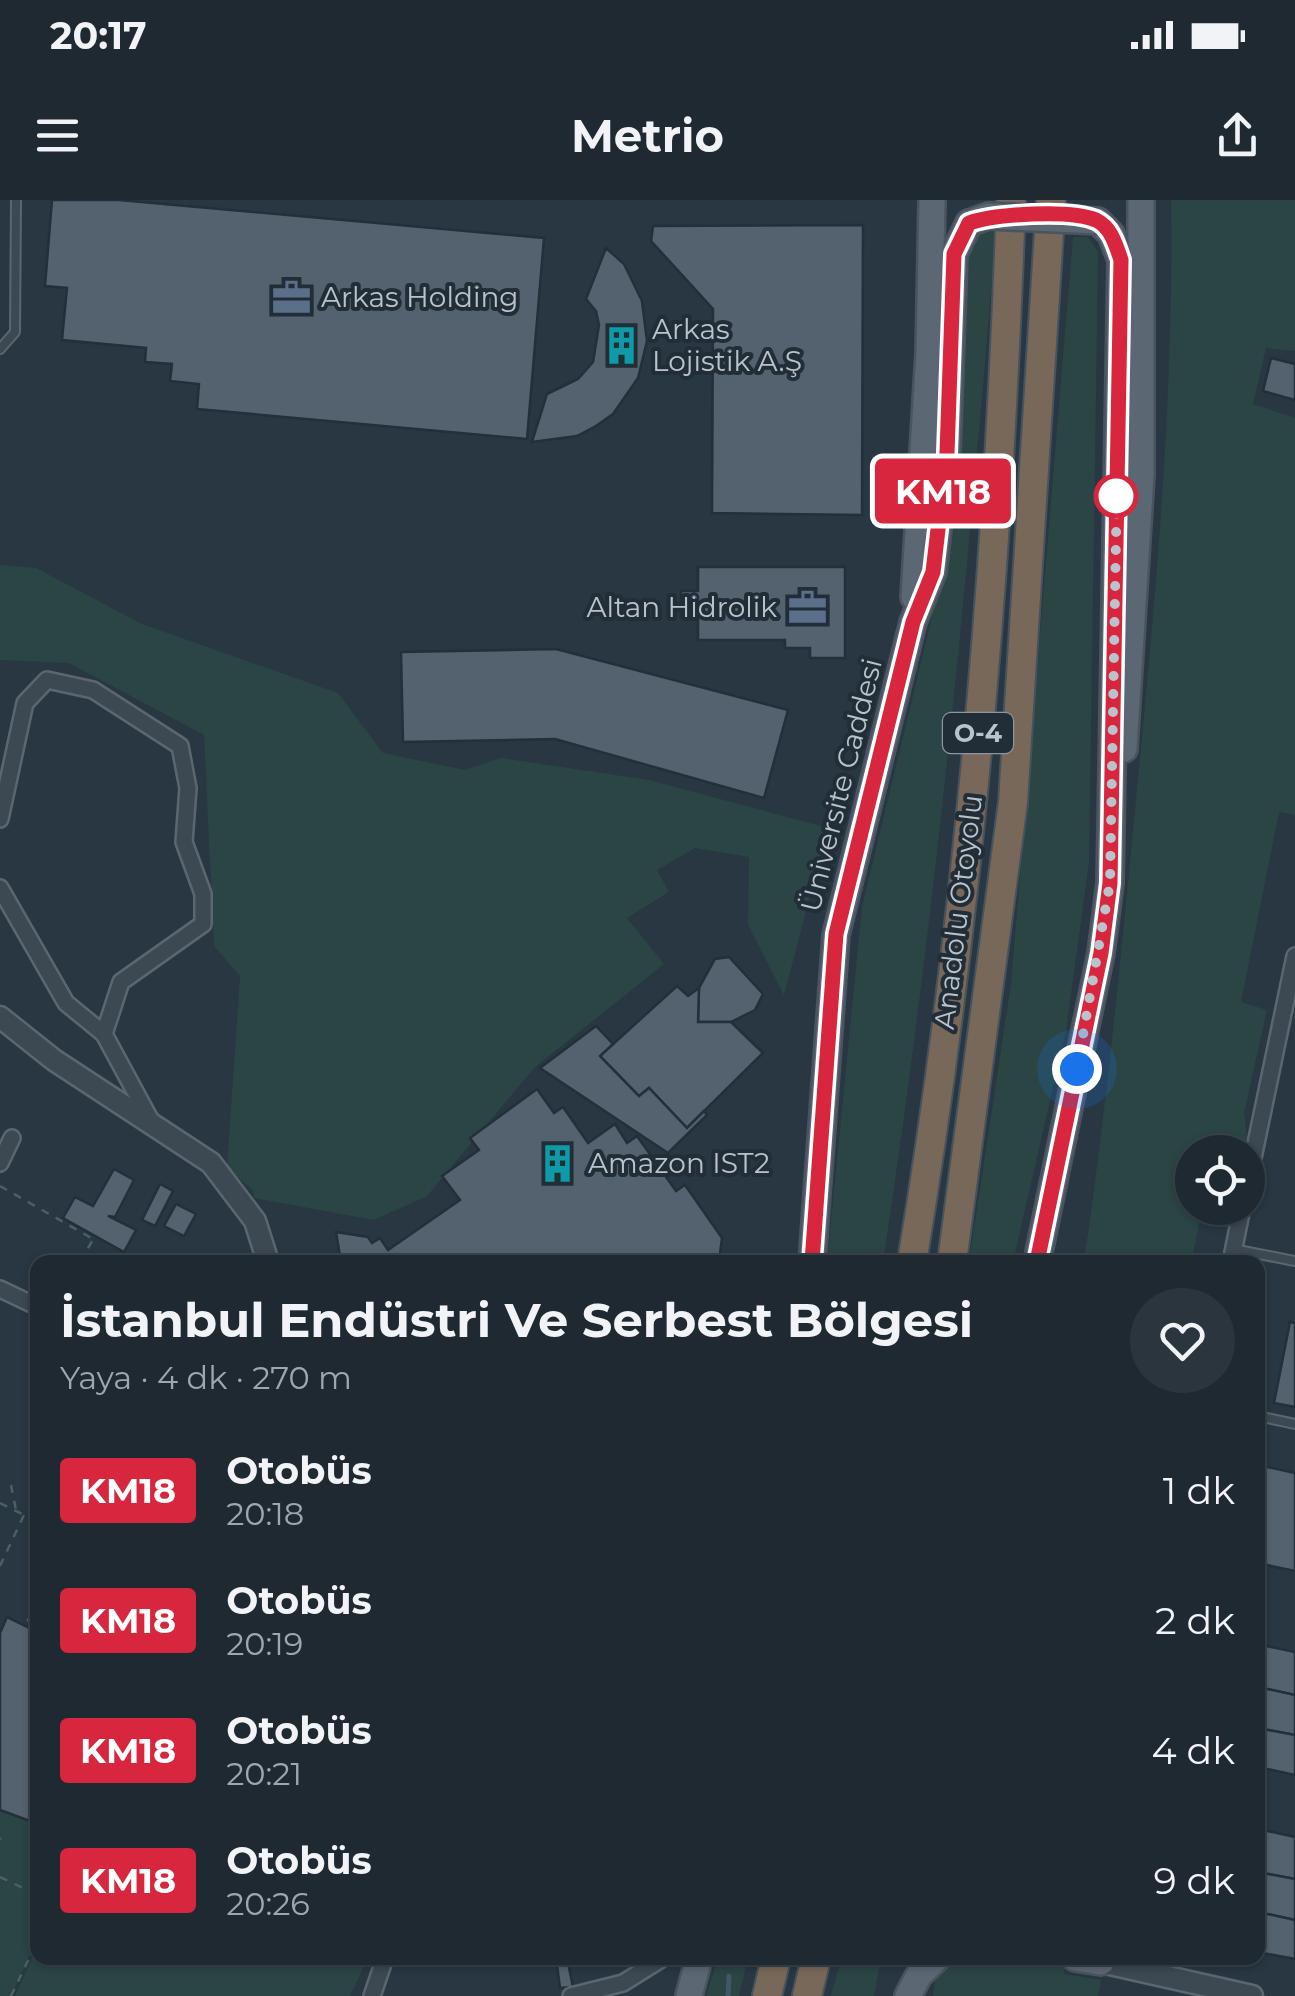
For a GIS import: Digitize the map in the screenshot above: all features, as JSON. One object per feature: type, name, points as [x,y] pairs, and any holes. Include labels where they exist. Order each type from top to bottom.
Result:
[{"type":"highway","name":"Anadolu Otoyolu","points":[[913,1255],[953,970],[977,748],[1001,448],[1011,200]]},
{"type":"highway","name":"Anadolu Otoyolu","points":[[953,1255],[1013,802],[1051,200]]},
{"type":"highway","points":[[767,1996],[774,1965]]},
{"type":"highway","points":[[807,1996],[814,1965]]},
{"type":"main road","points":[[913,622],[930,352],[932,200]]},
{"type":"main road","points":[[1038,1255],[1101,953],[1130,690],[1140,494],[1141,200]]},
{"type":"main road","points":[[913,622],[933,572],[947,453],[954,254],[969,223],[988,216],[1098,221],[1112,234],[1121,260],[1110,883]]},
{"type":"main road","name":"Üniversite Caddesi","points":[[813,1255],[836,934],[913,622]]},
{"type":"main road","points":[[689,1996],[698,1965]]},
{"type":"main road","points":[[906,1996],[909,1965]]},
{"type":"main road","points":[[906,1996],[930,1965]]},
{"type":"street","points":[[0,819],[7,758],[26,703],[47,680],[93,690],[180,746],[188,788],[184,842],[203,894],[203,924],[120,982],[104,1034]]},
{"type":"street","points":[[0,888],[66,1002],[104,1034],[153,1124]]},
{"type":"street","points":[[1258,1135],[1295,956]]},
{"type":"street","points":[[0,1018],[54,1060],[211,1163],[234,1188],[255,1221],[266,1255]]},
{"type":"street","points":[[0,1163],[12,1138]]},
{"type":"street","points":[[1232,1255],[1238,1225]]},
{"type":"street","points":[[0,1289],[30,1303]]},
{"type":"street","points":[[372,1996],[383,1965]]},
{"type":"street","points":[[571,1996],[623,1983],[653,1965]]},
{"type":"street","points":[[1123,1965],[1252,1996]]},
{"type":"lane","points":[[0,349],[15,332],[16,200]]},
{"type":"lane","points":[[1265,1259],[1295,1261]]},
{"type":"lane","points":[[1265,1418],[1295,1424]]},
{"type":"path","points":[[0,1186],[94,1238],[84,1255]]},
{"type":"path","points":[[11,1485],[16,1511]]},
{"type":"path","points":[[0,1503],[30,1517]]},
{"type":"path","points":[[0,1566],[24,1514]]},
{"type":"path","points":[[0,1877],[30,1892]]},
{"type":"path","points":[[11,1996],[30,1957]]},
{"type":"green space","points":[[1171,200],[1295,200],[1295,351],[1266,348],[1253,404],[1295,418],[1295,815],[1279,812],[1241,1002],[1267,1010],[1244,1113],[1247,1135],[1175,1135],[1175,1225],[1199,1225],[1192,1255],[1085,1255],[1114,1026],[1144,716],[1170,347]]},
{"type":"green space","points":[[996,231],[974,490],[919,1005],[884,1255],[828,1255],[862,907],[937,596],[967,249],[982,233]]},
{"type":"green space","points":[[1073,237],[1088,237],[1098,252],[1089,862],[1066,1031],[1015,1255],[970,1255],[1011,984]]},
{"type":"green space","points":[[0,565],[36,568],[142,624],[338,693],[383,753],[465,770],[501,758],[649,780],[828,828],[784,995],[748,925],[749,857],[695,848],[657,870],[669,892],[627,918],[664,964],[535,1067],[427,1196],[374,1220],[254,1198],[253,1190],[227,1168],[240,976],[214,946],[204,735],[69,663],[0,660]]},
{"type":"green space","points":[[0,1810],[30,1821],[30,1955],[11,1996],[0,1996]]},
{"type":"green space","points":[[30,1963],[365,1965],[350,1996],[15,1996]]},
{"type":"green space","points":[[716,1965],[746,1965],[739,1996],[706,1996]]},
{"type":"green space","points":[[839,1965],[880,1965],[874,1996],[831,1996]]},
{"type":"green space","points":[[938,1965],[1065,1965],[1064,1974],[1101,1980],[1098,1996],[933,1996]]},
{"type":"building","points":[[52,200],[119,200],[544,238],[527,439],[197,409],[199,384],[170,381],[172,364],[145,362],[146,348],[62,340],[67,288],[45,286]]},
{"type":"building","points":[[863,225],[862,515],[712,513],[713,309],[651,241],[653,226]]},
{"type":"building","name":"Arkas Lojistik A.Ş","points":[[606,248],[624,264],[642,301],[647,341],[638,378],[613,414],[596,426],[577,436],[532,442],[547,394],[578,379],[593,362],[599,325],[596,311],[586,299]]},
{"type":"building","points":[[1271,358],[1295,364],[1295,400],[1263,391]]},
{"type":"building","points":[[698,567],[845,567],[845,658],[810,658],[810,648],[785,648],[785,640],[698,640],[698,617],[681,617],[681,591],[698,591]]},
{"type":"building","points":[[556,649],[788,710],[764,798],[555,739],[403,742],[401,652]]},
{"type":"building","points":[[729,957],[763,994],[755,1010],[731,1022],[698,1022],[699,988],[715,959]]},
{"type":"building","points":[[677,986],[688,996],[699,988],[698,1022],[731,1022],[763,1053],[687,1128],[649,1088],[639,1096],[600,1056]]},
{"type":"building","points":[[596,1026],[613,1044],[600,1056],[639,1096],[649,1088],[687,1128],[704,1111],[707,1115],[668,1153],[540,1068]]},
{"type":"building","name":"Amazon IST2","points":[[537,1089],[554,1113],[563,1107],[588,1143],[615,1124],[627,1143],[637,1136],[676,1191],[685,1185],[722,1238],[720,1255],[340,1255],[336,1232],[368,1237],[372,1243],[380,1238],[388,1250],[460,1200],[442,1176],[479,1150],[470,1138]]},
{"type":"building","points":[[114,1169],[134,1180],[115,1217],[108,1216],[136,1230],[124,1252],[63,1218],[75,1197],[93,1206]]},
{"type":"building","points":[[160,1184],[173,1191],[155,1226],[142,1220]]},
{"type":"building","points":[[176,1204],[196,1214],[184,1236],[164,1226]]},
{"type":"building","points":[[1290,1322],[1295,1323],[1295,1407],[1274,1403]]},
{"type":"building","points":[[1265,1467],[1295,1473],[1295,1571],[1265,1565]]},
{"type":"building","points":[[7,1617],[30,1628],[30,1821],[0,1810],[0,1633]]},
{"type":"building","points":[[1266,1646],[1295,1652],[1295,1695],[1265,1689]]},
{"type":"building","points":[[1265,1689],[1295,1695],[1295,1735],[1265,1729]]},
{"type":"building","points":[[1265,1729],[1295,1735],[1295,1775],[1265,1769]]},
{"type":"building","points":[[1265,1831],[1295,1837],[1295,1879],[1265,1873]]},
{"type":"building","points":[[1265,1873],[1295,1879],[1295,1920],[1265,1914]]},
{"type":"building","points":[[1265,1914],[1295,1920],[1295,1959],[1265,1953]]},
{"type":"building","points":[[557,1965],[568,1965],[573,1987],[560,1988]]},
{"type":"waterway","points":[[728,1996],[729,1976]]},
{"type":"bus line","name":"KM18","points":[[813,1255],[836,934],[913,622],[933,572],[947,453],[954,254],[958,238],[969,223],[988,216],[1098,221],[1112,234],[1121,260],[1108,794],[1110,883],[1101,953],[1038,1255]]},
{"type":"place","name":"Arkas Holding","points":[[291,297]]},
{"type":"place","name":"Arkas Lojistik A.Ş","points":[[622,345]]},
{"type":"place","name":"Altan Hidrolik","points":[[807,607]]},
{"type":"place","name":"Amazon IST2","points":[[558,1163]]},
{"type":"route","points":[[1077,1069],[1101,953],[1110,883],[1108,794],[1117,480],[1116,496]]}]
